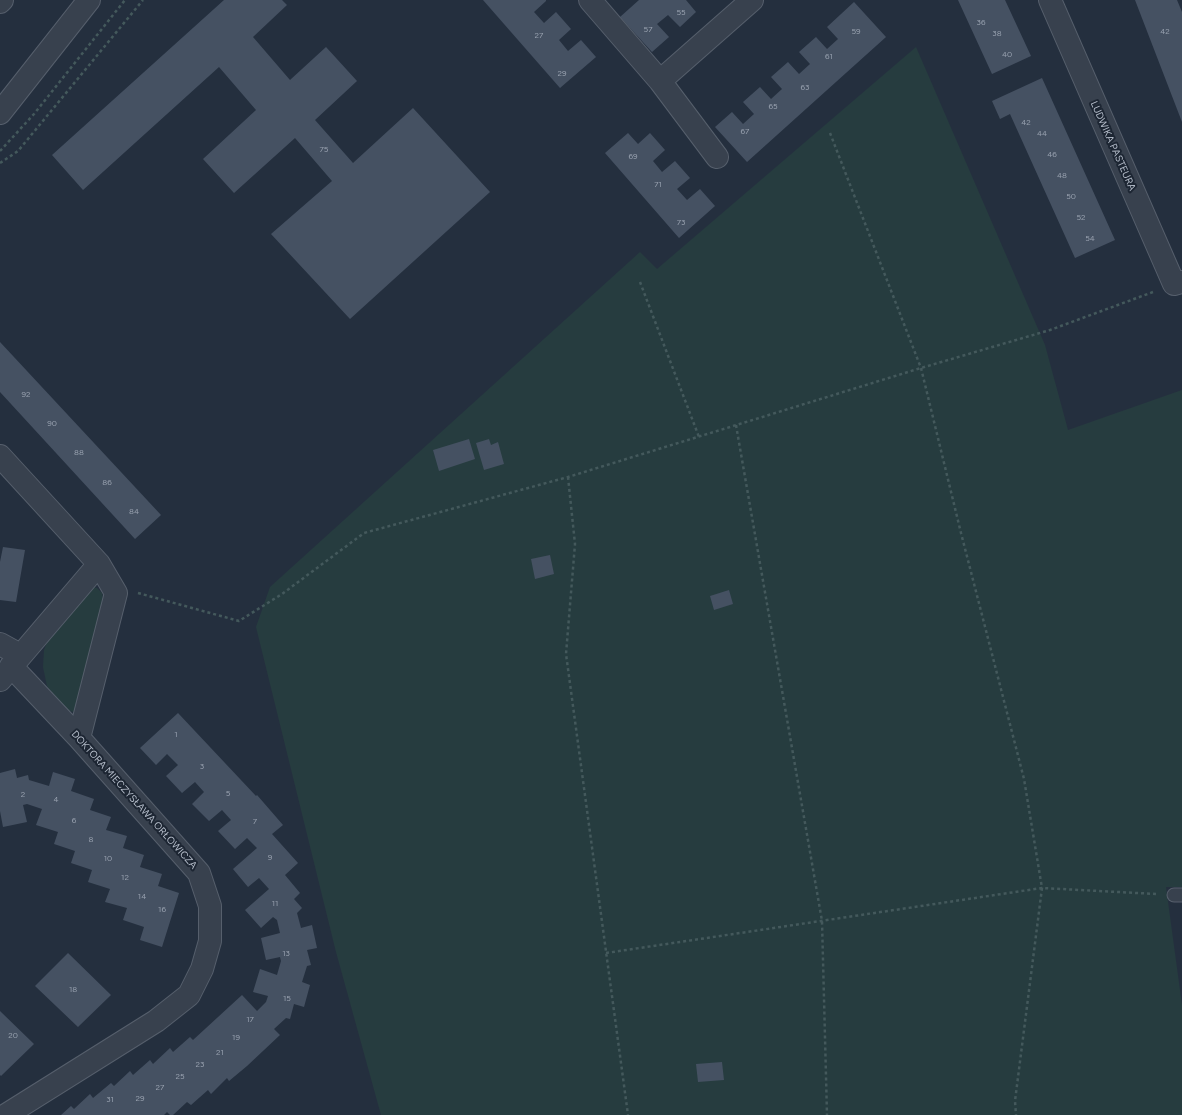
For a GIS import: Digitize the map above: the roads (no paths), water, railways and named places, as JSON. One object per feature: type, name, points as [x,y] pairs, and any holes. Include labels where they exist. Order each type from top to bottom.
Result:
[{"type":"street","points":[[0,113],[89,0]]},
{"type":"street","points":[[590,0],[660,82],[717,157]]},
{"type":"street","points":[[660,82],[752,0]]},
{"type":"street","name":"LUDWIKA PASTEURA","points":[[1050,0],[1178,283]]},
{"type":"street","points":[[0,456],[99,564],[116,593],[79,738]]},
{"type":"street","points":[[10,667],[99,564]]},
{"type":"street","name":"DOKTORA MIECZYSŁAWA ORŁOWICZA","points":[[0,644],[10,667],[79,738],[199,873],[210,906],[210,941],[202,968],[189,995],[156,1021],[6,1115]]}]
